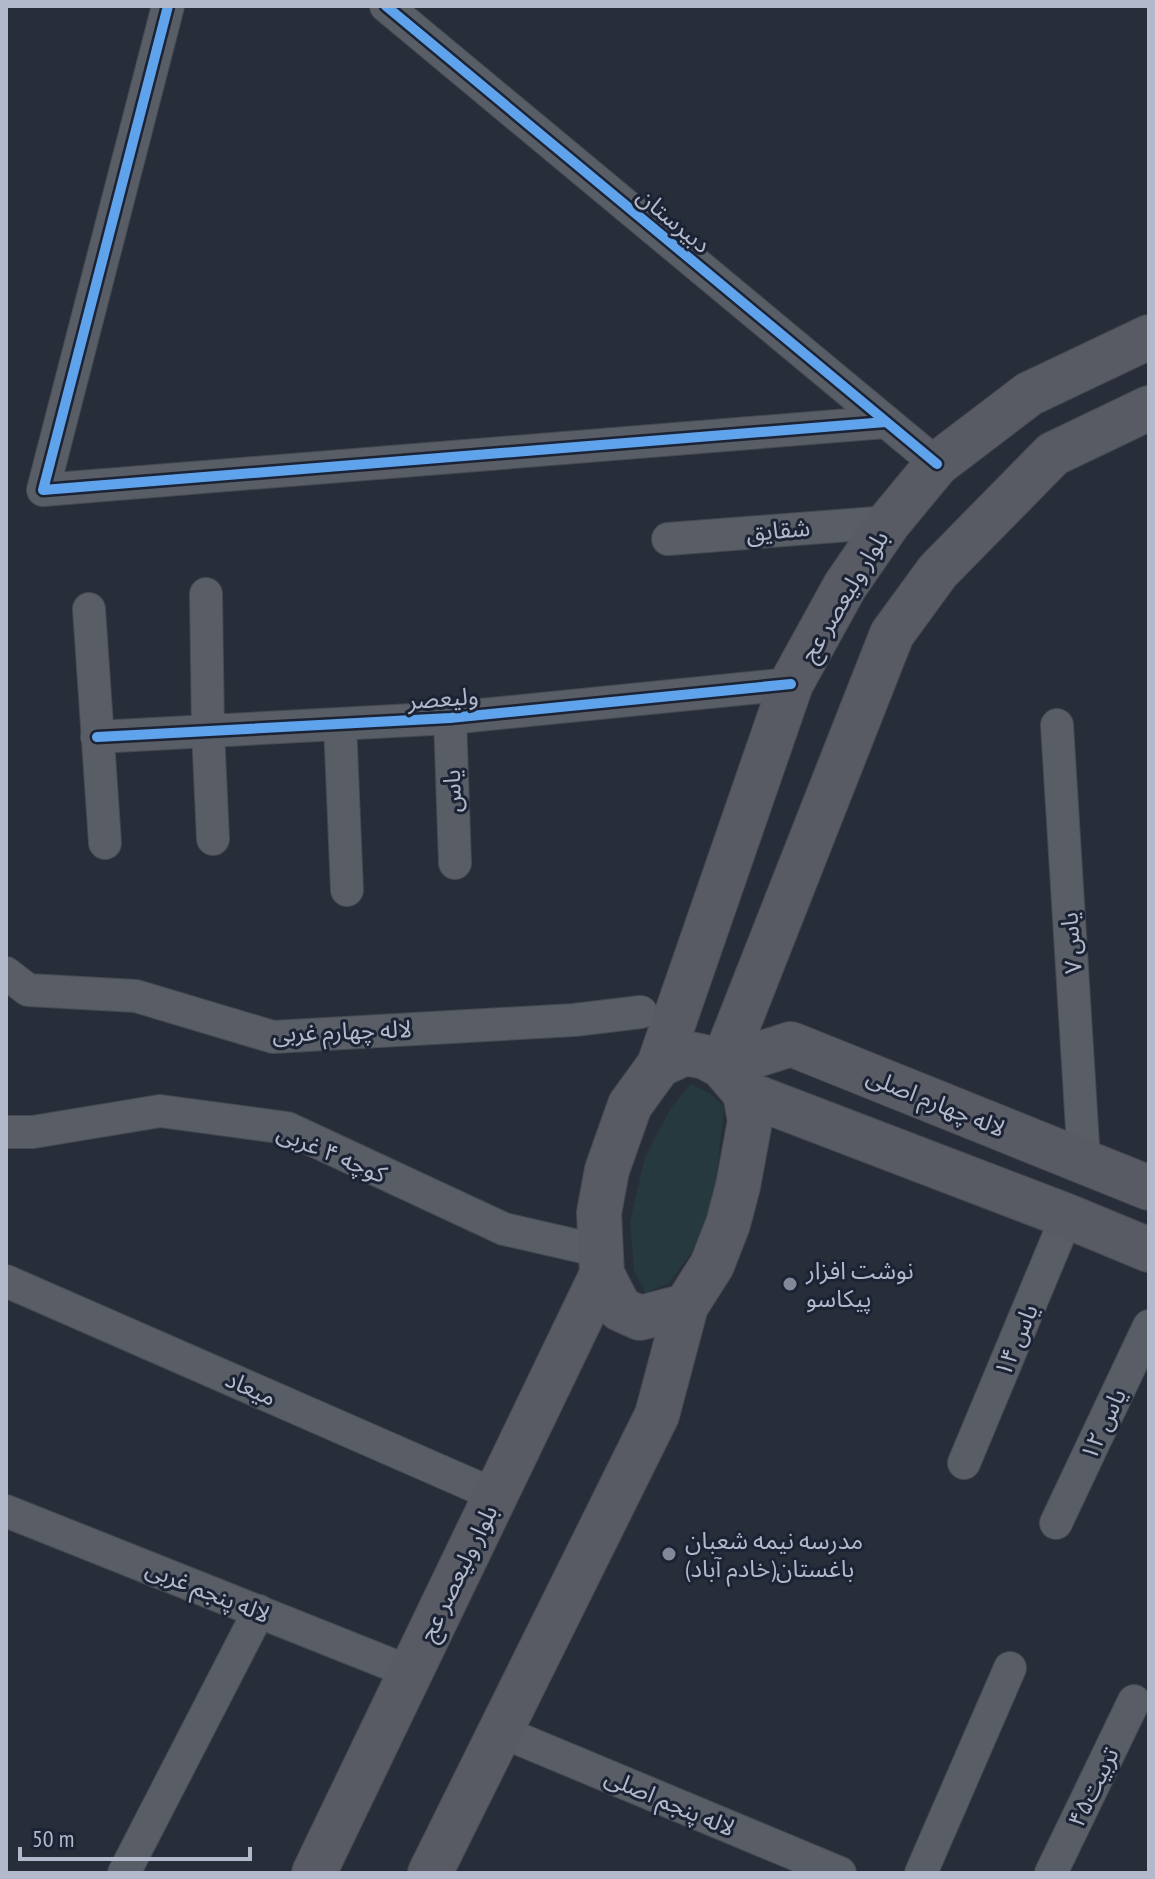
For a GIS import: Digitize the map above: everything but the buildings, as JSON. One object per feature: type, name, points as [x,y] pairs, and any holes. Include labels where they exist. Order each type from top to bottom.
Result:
[{"type":"main road","name":"بلوار ولیعصر عج","points":[[314,1873],[495,1495],[601,1262],[599,1213],[607,1170],[630,1105],[659,1065],[791,684],[845,586],[889,522],[937,464],[1029,394],[1149,337]]},
{"type":"main road","points":[[430,1873],[657,1415],[686,1306],[712,1265],[738,1186],[750,1121],[733,1080],[892,634],[938,571],[1053,454],[1149,408]]},
{"type":"main road","name":"لاله چهارم اصلی","points":[[733,1080],[791,1044],[1149,1188]]},
{"type":"main road","points":[[659,1065],[685,1053],[705,1057],[733,1080],[1149,1250]]},
{"type":"main road","points":[[601,1262],[620,1309],[640,1318],[686,1306]]},
{"type":"street","points":[[168,6],[43,490],[886,422]]},
{"type":"street","name":"دبیرستان","points":[[386,6],[937,464]]},
{"type":"street","name":"شقایق","points":[[668,539],[889,522]]},
{"type":"street","points":[[206,594],[213,839]]},
{"type":"street","points":[[89,609],[105,843]]},
{"type":"street","name":"ولیعصر","points":[[97,737],[450,718],[791,684]]},
{"type":"street","name":"یاس","points":[[450,718],[455,863]]},
{"type":"street","points":[[340,724],[347,890]]},
{"type":"street","name":"یاس ۷","points":[[1057,725],[1084,1161]]},
{"type":"street","name":"لاله چهارم غربی","points":[[6,973],[28,990],[136,996],[273,1037],[574,1020],[641,1012]]},
{"type":"street","name":"کوچه ۴ غربی","points":[[6,1132],[33,1132],[160,1111],[287,1128],[504,1229],[601,1262]]},
{"type":"street","name":"یاس ۱۴","points":[[964,1463],[1067,1216]]},
{"type":"street","name":"میعاد","points":[[6,1281],[495,1495]]},
{"type":"street","name":"یاس ۱۲","points":[[1056,1523],[1149,1326]]},
{"type":"street","name":"لاله پنجم غربی","points":[[6,1511],[410,1672]]},
{"type":"street","points":[[124,1873],[259,1611]]},
{"type":"street","points":[[921,1873],[1010,1668]]},
{"type":"street","name":"تربیت۴۵","points":[[1051,1873],[1134,1701]]},
{"type":"street","name":"لاله پنجم اصلی","points":[[500,1731],[840,1873]]},
{"type":"shaded area","points":[[691,1084],[712,1095],[724,1107],[715,1191],[697,1245],[669,1283],[646,1293],[634,1271],[630,1222],[645,1157],[671,1108]]},
{"type":"cycle path","points":[[168,6],[43,490],[886,422]]},
{"type":"cycle path","points":[[386,6],[937,464]]},
{"type":"cycle path","points":[[97,737],[450,718],[791,684]]},
{"type":"place","name":"نوشت افزار پیکاسو","points":[[790,1284]]},
{"type":"place","name":"مدرسه نیمه شعبان باغستان(خادم آباد)","points":[[669,1554]]}]
